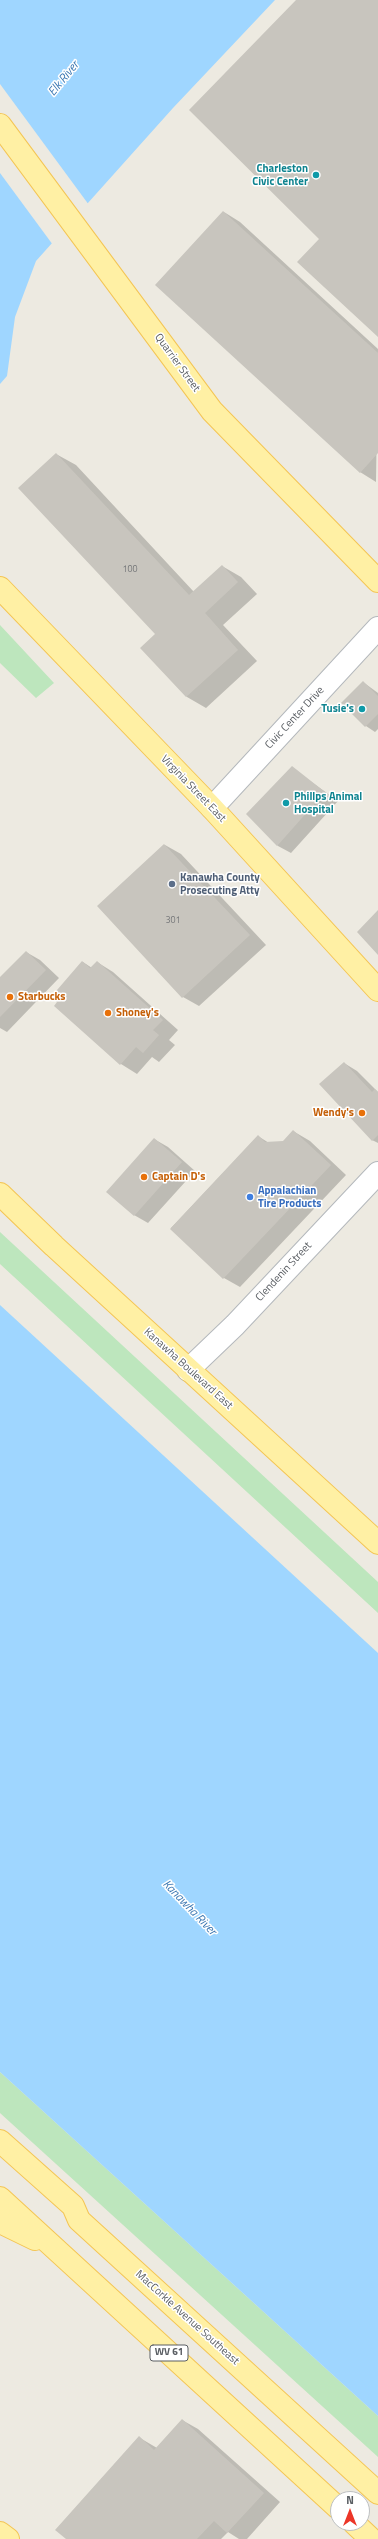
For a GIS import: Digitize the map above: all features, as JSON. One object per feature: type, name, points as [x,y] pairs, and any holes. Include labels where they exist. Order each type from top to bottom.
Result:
[{"type":"main road","name":"Quarrier Street","points":[[0,126],[212,411],[378,581]]},
{"type":"main road","name":"Virginia Street East","points":[[2,590],[212,808],[378,990]]},
{"type":"main road","name":"Kanawha Boulevard East","points":[[0,1194],[188,1370],[378,1543]]},
{"type":"main road","name":"MacCorkle Avenue Southeast","points":[[0,2141],[72,2206],[78,2220],[378,2493]]},
{"type":"main road","points":[[0,2158],[64,2214],[78,2220]]},
{"type":"main road","name":"WV 61","points":[[0,2198],[330,2501]]},
{"type":"main road","points":[[0,2222],[58,2250]]},
{"type":"main road","points":[[362,2531],[371,2539]]},
{"type":"main road","points":[[0,2532],[8,2539]]},
{"type":"street","name":"Civic Center Drive","points":[[212,808],[378,628]]},
{"type":"street","name":"Clendenin Street","points":[[188,1370],[235,1325],[378,1172]]},
{"type":"green space","points":[[0,625],[54,683],[36,698],[0,663]]},
{"type":"green space","points":[[0,1232],[378,1582],[378,1613],[0,1264]]},
{"type":"green space","points":[[0,2072],[378,2416],[378,2457],[0,2113]]},
{"type":"water","name":"Elk River","points":[[0,0],[275,0],[173,108],[36,261],[15,317],[7,376],[0,384]]},
{"type":"water","name":"Kanawha River","points":[[0,1305],[378,1653],[378,2416],[0,2072]]},
{"type":"pier","points":[[0,84],[89,205],[53,245],[0,173]]},
{"type":"building","name":"Charleston Civic Center","points":[[296,0],[378,0],[378,337],[297,262],[319,239],[189,110]]},
{"type":"building","points":[[223,211],[378,353],[378,453],[360,473],[155,285]]},
{"type":"building","points":[[56,453],[189,595],[222,565],[238,582],[205,613],[238,650],[186,697],[140,648],[155,634],[18,488]]},
{"type":"building","name":"Tusie's","points":[[363,681],[378,696],[378,714],[365,727],[341,703]]},
{"type":"building","name":"Phillps Animal Hospital","points":[[292,766],[325,792],[277,846],[246,814]]},
{"type":"building","points":[[164,844],[250,935],[182,998],[97,906]]},
{"type":"building","points":[[378,910],[378,955],[357,932]]},
{"type":"building","name":"Starbucks","points":[[26,951],[46,970],[0,1017],[0,977]]},
{"type":"building","name":"Shoney's","points":[[82,961],[90,968],[97,961],[163,1020],[153,1030],[159,1035],[143,1053],[136,1047],[120,1065],[54,1006],[57,1002],[51,997]]},
{"type":"building","name":"Wendy's","points":[[344,1062],[372,1092],[375,1089],[378,1092],[378,1135],[372,1141],[319,1084]]},
{"type":"building","name":"Appalachian Tire Products","points":[[293,1130],[331,1165],[223,1279],[170,1229],[258,1135],[265,1142],[283,1141]]},
{"type":"building","name":"Captain D's","points":[[154,1138],[182,1162],[134,1216],[106,1192]]},
{"type":"building","points":[[182,2419],[264,2493],[227,2533],[214,2521],[197,2539],[66,2539],[55,2530],[139,2436],[154,2450]]},
{"type":"place","name":"Charleston Civic Center","points":[[316,175]]},
{"type":"place","name":"Tusie's","points":[[362,709]]},
{"type":"place","name":"Phillps Animal Hospital","points":[[286,803]]},
{"type":"place","name":"Kanawha County Prosecuting Atty","points":[[172,884]]},
{"type":"place","name":"Starbucks","points":[[10,997]]},
{"type":"place","name":"Shoney's","points":[[108,1013]]},
{"type":"place","name":"Wendy's","points":[[362,1113]]},
{"type":"place","name":"Captain D's","points":[[144,1177]]},
{"type":"place","name":"Appalachian Tire Products","points":[[250,1197]]}]
